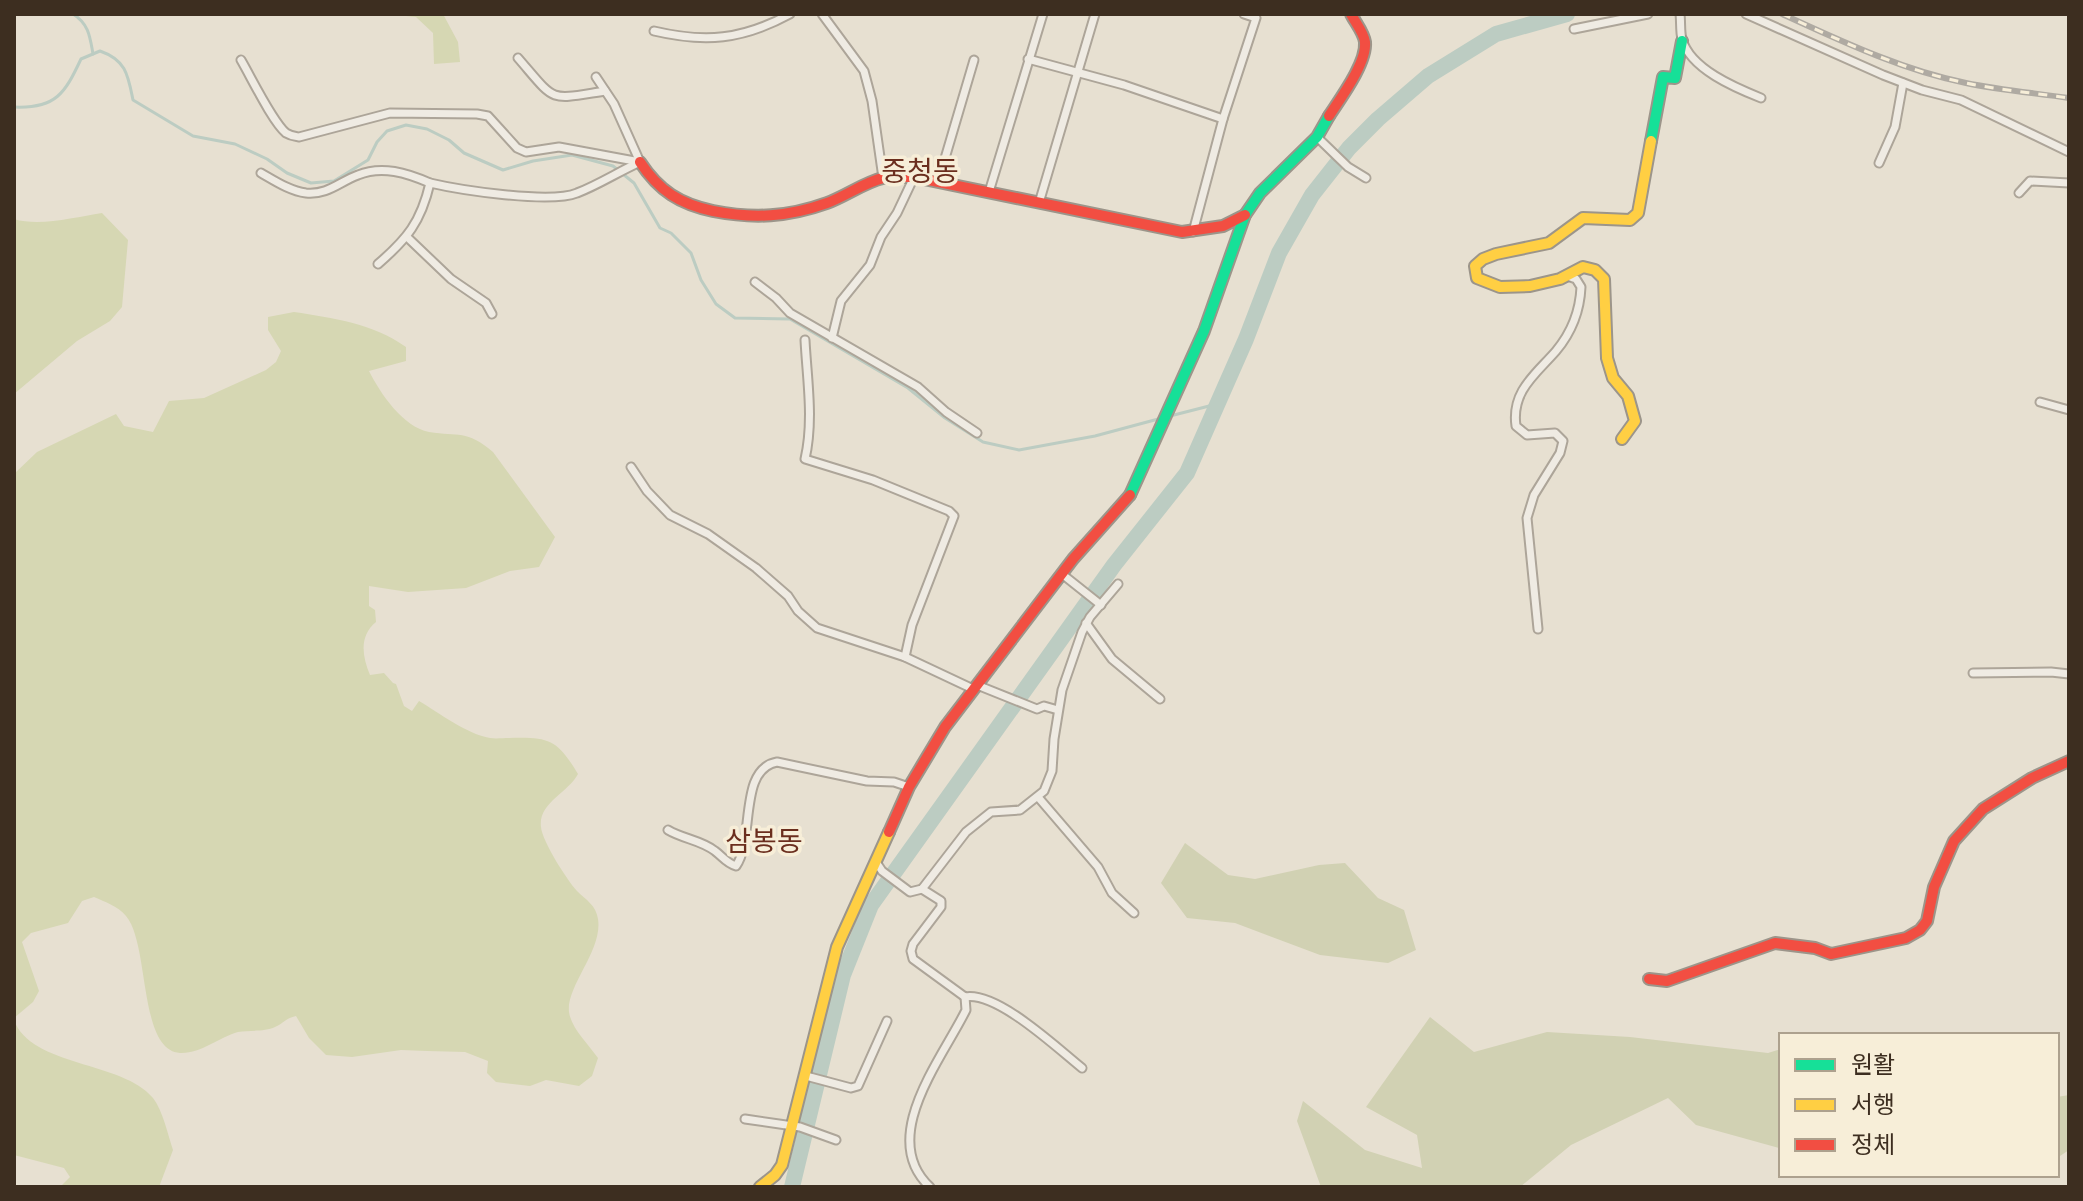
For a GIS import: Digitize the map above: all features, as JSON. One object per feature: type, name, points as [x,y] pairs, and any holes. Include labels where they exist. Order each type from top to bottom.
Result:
[{"type":"street","points":[[654,31],[689,39],[725,38],[790,14]]},
{"type":"street","points":[[822,14],[864,71],[872,101],[883,178]]},
{"type":"street","points":[[989,192],[1043,14]]},
{"type":"street","points":[[1039,203],[1095,14]]},
{"type":"street","points":[[1193,232],[1223,119],[1256,18],[1244,14]]},
{"type":"street","points":[[760,1187],[782,1165],[796,1127],[837,947],[879,866],[909,787],[945,727],[975,687],[1137,483],[1204,331],[1245,215],[1260,193],[1317,137],[1353,77],[1364,52],[1365,40],[1351,14]]},
{"type":"street","points":[[1574,29],[1648,14]]},
{"type":"street","points":[[1622,439],[1635,421],[1628,396],[1613,378],[1607,358],[1604,279],[1595,270],[1583,267],[1570,277],[1522,287],[1501,287],[1482,283],[1477,278],[1475,266],[1496,254],[1549,243],[1583,218],[1630,220],[1638,213],[1663,77],[1675,78],[1682,41],[1680,14]]},
{"type":"street","points":[[1746,14],[1903,83],[1961,100],[2069,152]]},
{"type":"street","points":[[1682,41],[1703,67],[1761,98]]},
{"type":"street","points":[[518,58],[549,95],[557,98],[605,91]]},
{"type":"street","points":[[1028,59],[1223,119]]},
{"type":"street","points":[[241,60],[277,121],[292,136],[299,137],[390,113],[477,114],[488,116],[517,148],[526,152],[559,147],[640,162]]},
{"type":"street","points":[[938,182],[974,60]]},
{"type":"street","points":[[596,77],[649,177],[676,202],[742,216],[764,217],[802,210],[883,178],[914,177],[1165,230],[1193,232],[1223,226],[1245,215]]},
{"type":"street","points":[[1879,163],[1895,127],[1903,83]]},
{"type":"street","points":[[1317,137],[1348,167],[1366,178]]},
{"type":"street","points":[[261,173],[284,186],[306,193],[329,191],[365,173],[404,172],[430,183],[507,194],[564,196],[576,194],[640,162]]},
{"type":"street","points":[[832,338],[841,301],[867,271],[881,237],[897,213],[914,177]]},
{"type":"street","points":[[2019,193],[2030,181],[2069,183]]},
{"type":"street","points":[[378,264],[407,237],[426,200],[430,183]]},
{"type":"street","points":[[407,237],[461,287],[486,303],[492,314]]},
{"type":"street","points":[[1538,629],[1527,518],[1534,495],[1560,453],[1563,441],[1555,433],[1527,435],[1516,426],[1514,417],[1529,378],[1556,350],[1578,310],[1581,287],[1570,277]]},
{"type":"street","points":[[755,282],[790,313],[918,387],[977,433]]},
{"type":"street","points":[[805,340],[810,433],[805,459],[910,494],[954,516],[912,625],[905,657]]},
{"type":"street","points":[[2040,402],[2069,410]]},
{"type":"street","points":[[631,467],[647,491],[670,515],[708,534],[756,568],[788,596],[798,611],[817,628],[905,657],[1037,709],[1044,706],[1058,710]]},
{"type":"street","points":[[1062,574],[1100,604]]},
{"type":"street","points":[[879,866],[910,892],[922,889],[973,826],[991,812],[1020,810],[1038,797],[1052,771],[1062,690],[1086,623],[1118,584]]},
{"type":"street","points":[[1086,623],[1112,659],[1160,699]]},
{"type":"street","points":[[1973,673],[2069,674]]},
{"type":"street","points":[[1649,979],[1667,981],[1775,943],[1815,948],[1831,954],[1906,938],[1920,930],[1927,921],[1934,887],[1954,841],[1983,809],[2032,778],[2069,761]]},
{"type":"street","points":[[668,830],[703,843],[736,866],[745,837],[754,783],[767,764],[777,762],[909,787]]},
{"type":"street","points":[[1038,797],[1098,867],[1112,893],[1134,913]]},
{"type":"street","points":[[922,889],[941,901],[941,907],[913,944],[913,959],[965,997],[985,999],[999,1006],[1082,1068]]},
{"type":"street","points":[[930,1187],[910,1159],[912,1118],[924,1088],[966,1010],[965,997]]},
{"type":"street","points":[[808,1077],[851,1088],[858,1086],[887,1021]]},
{"type":"street","points":[[745,1119],[815,1131],[836,1140]]},
{"type":"green space","points":[[386,14],[443,14],[458,42],[460,62],[434,64],[433,33],[416,17]]},
{"type":"green space","points":[[102,213],[128,240],[122,307],[110,321],[77,341],[14,394],[14,219],[46,222]]},
{"type":"green space","points":[[294,312],[366,327],[406,347],[406,361],[369,371],[386,399],[401,416],[419,429],[469,437],[493,452],[555,537],[539,567],[510,571],[466,588],[408,592],[369,586],[369,606],[375,610],[376,622],[367,634],[364,654],[370,675],[384,673],[396,684],[404,706],[412,711],[419,701],[481,736],[534,738],[551,742],[564,753],[578,774],[544,811],[541,827],[561,870],[593,906],[598,919],[595,943],[570,1002],[573,1024],[598,1058],[592,1076],[579,1086],[546,1080],[530,1086],[496,1082],[487,1073],[488,1061],[465,1052],[401,1050],[352,1057],[326,1055],[309,1038],[296,1016],[271,1029],[238,1032],[195,1051],[180,1053],[167,1047],[157,1034],[139,949],[126,916],[94,897],[82,901],[68,923],[31,933],[22,942],[39,991],[33,1002],[14,1018],[14,474],[37,452],[116,414],[124,426],[153,432],[169,401],[204,398],[266,370],[276,362],[281,351],[268,330],[268,317]]},
{"type":"green space","points":[[1185,843],[1228,875],[1255,879],[1319,865],[1345,863],[1378,898],[1404,910],[1416,950],[1388,963],[1320,955],[1235,923],[1187,918],[1161,883]]},
{"type":"green space","points":[[1430,1017],[1474,1052],[1547,1032],[1630,1037],[1768,1053],[1779,1050],[1779,1148],[1696,1125],[1668,1098],[1571,1145],[1520,1187],[1321,1187],[1297,1121],[1303,1101],[1365,1150],[1422,1168],[1417,1135],[1366,1107]]},
{"type":"green space","points":[[14,1020],[24,1035],[39,1047],[121,1077],[153,1098],[173,1150],[159,1187],[60,1187],[70,1177],[64,1168],[14,1155]]},
{"type":"green space","points":[[2069,1095],[2069,1150],[2059,1157],[2059,1097]]},
{"type":"waterway","points":[[73,14],[86,27],[93,54]]},
{"type":"waterway","points":[[792,1187],[843,975],[871,905],[1114,565],[1187,473],[1246,339],[1279,253],[1312,195],[1349,148],[1428,76],[1496,34],[1567,14]]},
{"type":"waterway","points":[[14,107],[49,102],[64,90],[81,59],[100,51],[121,64],[133,100],[193,136],[235,144],[311,183],[334,181],[368,160],[387,131],[406,125],[427,129],[449,140],[464,153],[503,170],[533,161],[572,155],[613,166],[634,183],[660,228],[671,233],[691,253],[701,280],[716,304],[735,318],[790,319],[908,388],[945,418],[983,442],[1019,450],[1095,436],[1162,418]]},
{"type":"waterway","points":[[1170,416],[1217,404]]},
{"type":"railway","points":[[1782,14],[1919,71],[1979,85],[2069,98]]},
{"type":"traffic: fast","points":[[1651,141],[1663,77],[1675,78],[1682,41]]},
{"type":"traffic: fast","points":[[1130,495],[1204,331],[1245,215],[1260,193],[1317,137],[1329,116]]},
{"type":"traffic: slow","points":[[1622,439],[1635,421],[1628,396],[1613,378],[1607,358],[1604,279],[1595,270],[1583,267],[1560,279],[1530,286],[1500,287],[1477,278],[1475,266],[1496,254],[1549,243],[1583,218],[1630,220],[1638,213],[1651,141]]},
{"type":"traffic: slow","points":[[760,1187],[782,1165],[837,947],[889,832]]},
{"type":"traffic: jam","points":[[1329,116],[1352,80],[1364,51],[1363,35],[1351,14]]},
{"type":"traffic: jam","points":[[640,162],[655,181],[680,200],[713,211],[743,215],[798,211],[827,203],[887,177],[914,177],[1182,232],[1223,226],[1245,215]]},
{"type":"traffic: jam","points":[[889,832],[909,787],[945,727],[1073,559],[1130,495]]},
{"type":"traffic: jam","points":[[1649,979],[1667,981],[1775,943],[1815,948],[1831,954],[1906,938],[1920,930],[1927,921],[1934,887],[1954,841],[1983,809],[2032,778],[2069,761]]},
{"type":"district","name":"중청동","points":[[920,171]]},
{"type":"district","name":"삼봉동","points":[[764,841]]}]
